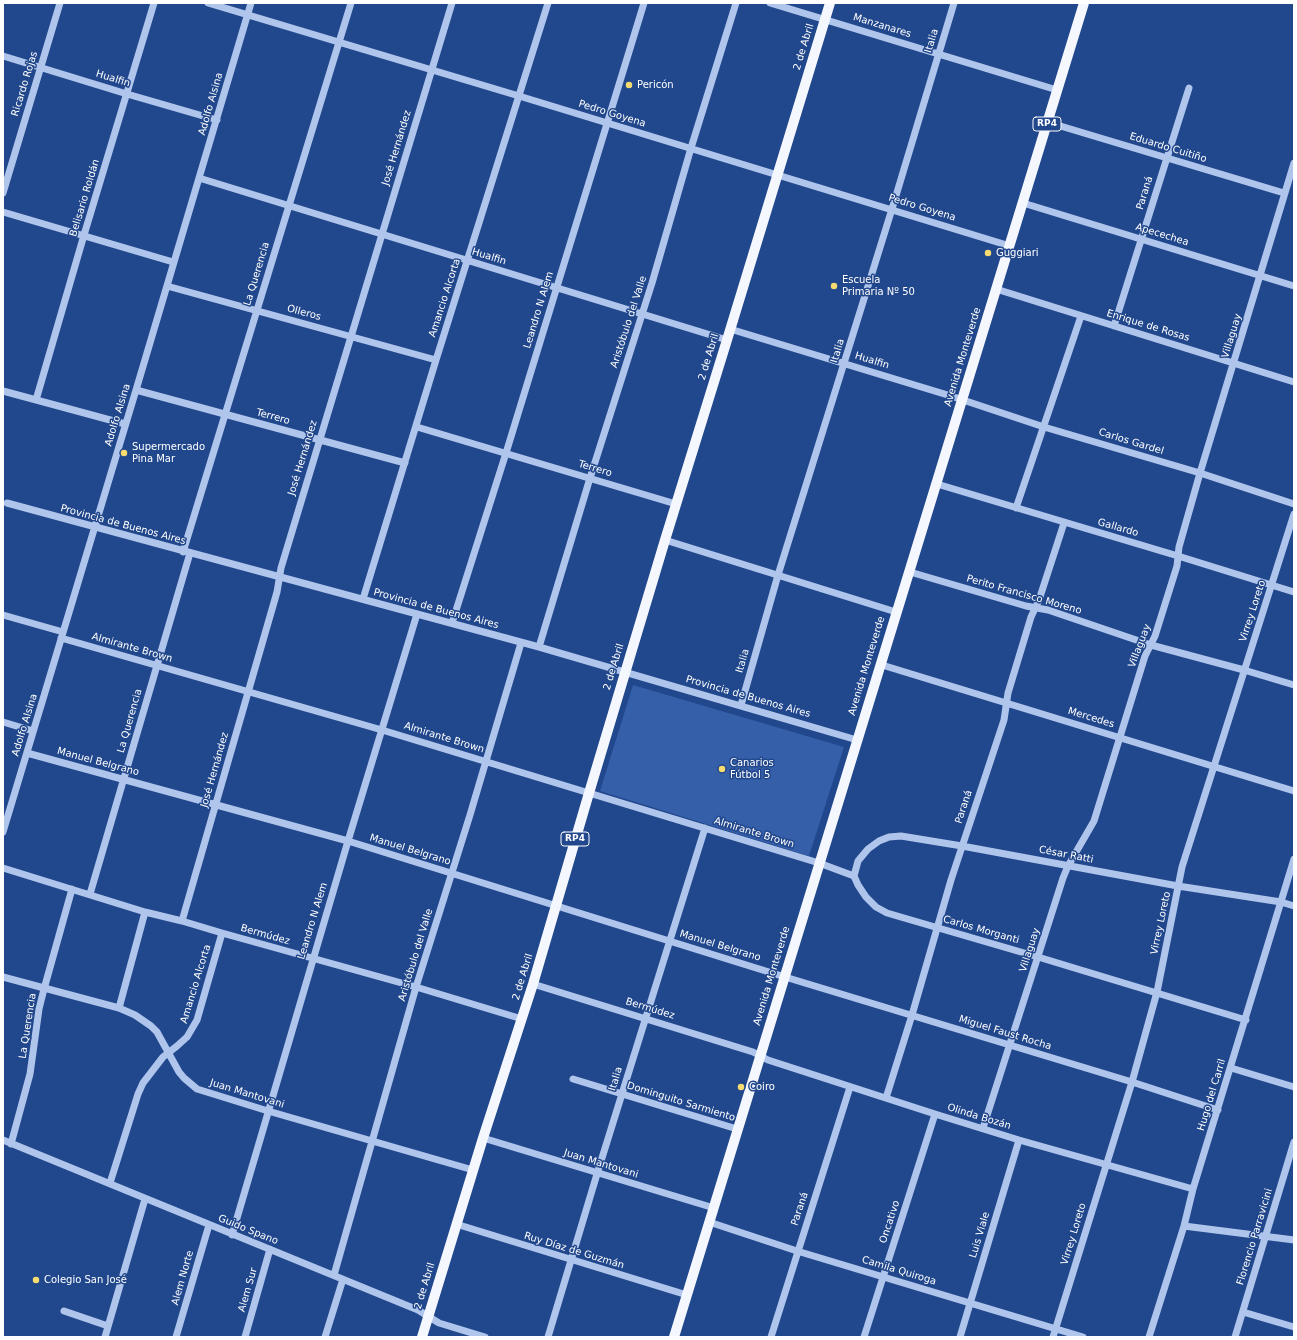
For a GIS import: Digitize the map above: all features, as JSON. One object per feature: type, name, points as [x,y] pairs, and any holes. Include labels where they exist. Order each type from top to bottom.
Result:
[{"type":"main road","name":"2 de Abril","points":[[422,1337],[483,1138],[533,984],[625,671],[830,3]]},
{"type":"main road","name":"Avenida Monteverde","points":[[674,1337],[857,740],[882,665],[896,612],[910,572],[1084,3]]},
{"type":"street","name":"Ricardo Rojas","points":[[3,193],[60,3]]},
{"type":"street","name":"Belisario Roldán","points":[[36,400],[154,3]]},
{"type":"street","name":"Pedro Goyena","points":[[208,3],[691,148],[1010,246]]},
{"type":"street","name":"Adolfo Alsina","points":[[3,832],[251,3]]},
{"type":"street","name":"La Querencia","points":[[90,894],[124,779],[256,311],[351,3]]},
{"type":"street","name":"José Hernández","points":[[182,921],[247,691],[277,592],[279,577],[319,439],[452,3]]},
{"type":"street","name":"Amancio Alcorta","points":[[363,599],[548,3]]},
{"type":"street","name":"Leandro N Alem","points":[[452,623],[506,453],[644,3]]},
{"type":"street","name":"Aristóbulo del Valle","points":[[539,647],[736,3]]},
{"type":"street","name":"Manzanares","points":[[770,3],[1057,90]]},
{"type":"street","name":"Italia","points":[[741,705],[778,575],[892,209],[954,3]]},
{"type":"street","name":"Hualfin","points":[[3,56],[217,120]]},
{"type":"street","name":"Paraná","points":[[1114,326],[1189,88]]},
{"type":"street","name":"Eduardo Cuitiño","points":[[1047,122],[1166,158],[1285,190],[1294,190]]},
{"type":"street","name":"Villaguay","points":[[983,1128],[1068,866],[1094,821],[1146,656],[1155,636],[1176,566],[1179,547],[1200,473],[1294,163]]},
{"type":"street","name":"Hualfin","points":[[199,178],[727,340]]},
{"type":"street","name":"Apecechea","points":[[1023,203],[1294,286]]},
{"type":"street","points":[[3,212],[174,262]]},
{"type":"street","name":"Olleros","points":[[167,286],[436,360]]},
{"type":"street","name":"Enrique de Rosas","points":[[996,289],[1294,382]]},
{"type":"street","points":[[1016,508],[1081,316]]},
{"type":"street","name":"Hualfin","points":[[730,329],[962,400]]},
{"type":"street","name":"Terrero","points":[[136,390],[405,463]]},
{"type":"street","points":[[3,391],[126,424]]},
{"type":"street","name":"Carlos Gardel","points":[[962,400],[1044,427],[1200,473],[1294,504]]},
{"type":"street","name":"Terrero","points":[[416,427],[676,504]]},
{"type":"street","name":"Gallardo","points":[[937,484],[1294,592]]},
{"type":"street","name":"Provincia de Buenos Aires","points":[[7,503],[539,647],[857,740]]},
{"type":"street","name":"Virrey Loreto","points":[[1053,1337],[1132,1082],[1157,992],[1182,868],[1294,514]]},
{"type":"street","name":"Paraná","points":[[886,1098],[962,846],[1004,720],[1008,693],[1031,617],[1036,608],[1064,523]]},
{"type":"street","points":[[665,540],[896,612]]},
{"type":"street","name":"Perito Francisco Moreno","points":[[910,572],[1026,606],[1048,610],[1151,645],[1294,685]]},
{"type":"street","name":"Leandro N Alem","points":[[232,1234],[348,841],[417,614]]},
{"type":"street","name":"Almirante Brown","points":[[3,615],[156,665],[382,730],[589,792],[819,864]]},
{"type":"street","name":"Aristóbulo del Valle","points":[[334,1275],[416,987],[486,762],[520,642]]},
{"type":"street","name":"Mercedes","points":[[882,665],[1294,792]]},
{"type":"street","points":[[3,722],[34,731]]},
{"type":"street","name":"Manuel Belgrano","points":[[27,753],[348,841],[785,977]]},
{"type":"street","name":"Italia","points":[[548,1337],[597,1174],[705,828]]},
{"type":"street","name":"César Ratti","points":[[854,876],[858,862],[868,849],[879,841],[889,837],[901,836],[1178,886],[1281,902],[1294,906]]},
{"type":"street","name":"Hugo del Carril","points":[[1149,1337],[1184,1226],[1193,1189],[1246,1020],[1294,859]]},
{"type":"street","points":[[819,864],[854,876]]},
{"type":"street","name":"Bermúdez","points":[[3,868],[145,912],[416,987],[522,1019]]},
{"type":"street","name":"Carlos Morganti","points":[[854,876],[866,897],[876,907],[887,913],[1157,992],[1246,1020]]},
{"type":"street","name":"La Querencia","points":[[11,1144],[30,1074],[39,1009],[44,988],[72,889]]},
{"type":"street","points":[[120,1008],[145,912]]},
{"type":"street","name":"Amancio Alcorta","points":[[110,1183],[140,1089],[146,1077],[163,1057],[182,1042],[195,1025],[222,933]]},
{"type":"street","name":"Juan Mantovani","points":[[3,977],[120,1008],[135,1015],[151,1026],[163,1041],[174,1065],[184,1078],[197,1089],[473,1170]]},
{"type":"street","name":"Miguel Faust Rocha","points":[[785,977],[1132,1082],[1218,1110]]},
{"type":"street","name":"Bermúdez","points":[[533,984],[646,1018],[753,1052],[760,1056]]},
{"type":"street","name":"Olinda Bozán","points":[[760,1056],[850,1087],[1019,1140],[1193,1189]]},
{"type":"street","points":[[1231,1068],[1294,1087]]},
{"type":"street","name":"Dominguito Sarmiento","points":[[573,1079],[737,1129]]},
{"type":"street","name":"Paraná","points":[[771,1337],[850,1087]]},
{"type":"street","name":"Oncativo","points":[[864,1337],[936,1114]]},
{"type":"street","name":"Juan Mantovani","points":[[483,1138],[597,1174],[714,1208]]},
{"type":"street","name":"Guido Spano","points":[[3,1140],[418,1310],[439,1323],[485,1337]]},
{"type":"street","name":"Luis Viale","points":[[960,1337],[1019,1140]]},
{"type":"street","name":"Florencio Parravicini","points":[[1235,1337],[1294,1142]]},
{"type":"street","points":[[105,1337],[145,1199]]},
{"type":"street","name":"Camila Quiroga","points":[[709,1222],[797,1251],[1083,1337]]},
{"type":"street","name":"Ruy Díaz de Guzmán","points":[[456,1224],[571,1261],[687,1295]]},
{"type":"street","name":"Alem Norte","points":[[176,1337],[209,1225]]},
{"type":"street","points":[[1184,1226],[1294,1240]]},
{"type":"street","name":"Alem Sur","points":[[245,1337],[270,1249]]},
{"type":"street","points":[[325,1337],[343,1279]]},
{"type":"street","points":[[64,1311],[108,1326]]},
{"type":"street","points":[[1243,1312],[1294,1327]]},
{"type":"shaded area","name":"Canarios Fútbol 5","points":[[633,685],[844,747],[809,856],[600,791]]},
{"type":"place","name":"Pericón","points":[[629,85]]},
{"type":"place","name":"Guggiari","points":[[988,253]]},
{"type":"place","name":"Escuela Primaria Nº 50","points":[[834,286]]},
{"type":"place","name":"Supermercado Pina Mar","points":[[124,453]]},
{"type":"place","name":"Canarios Fútbol 5","points":[[722,769]]},
{"type":"place","name":"Coiro","points":[[741,1087]]},
{"type":"place","name":"Colegio San José","points":[[36,1280]]}]
